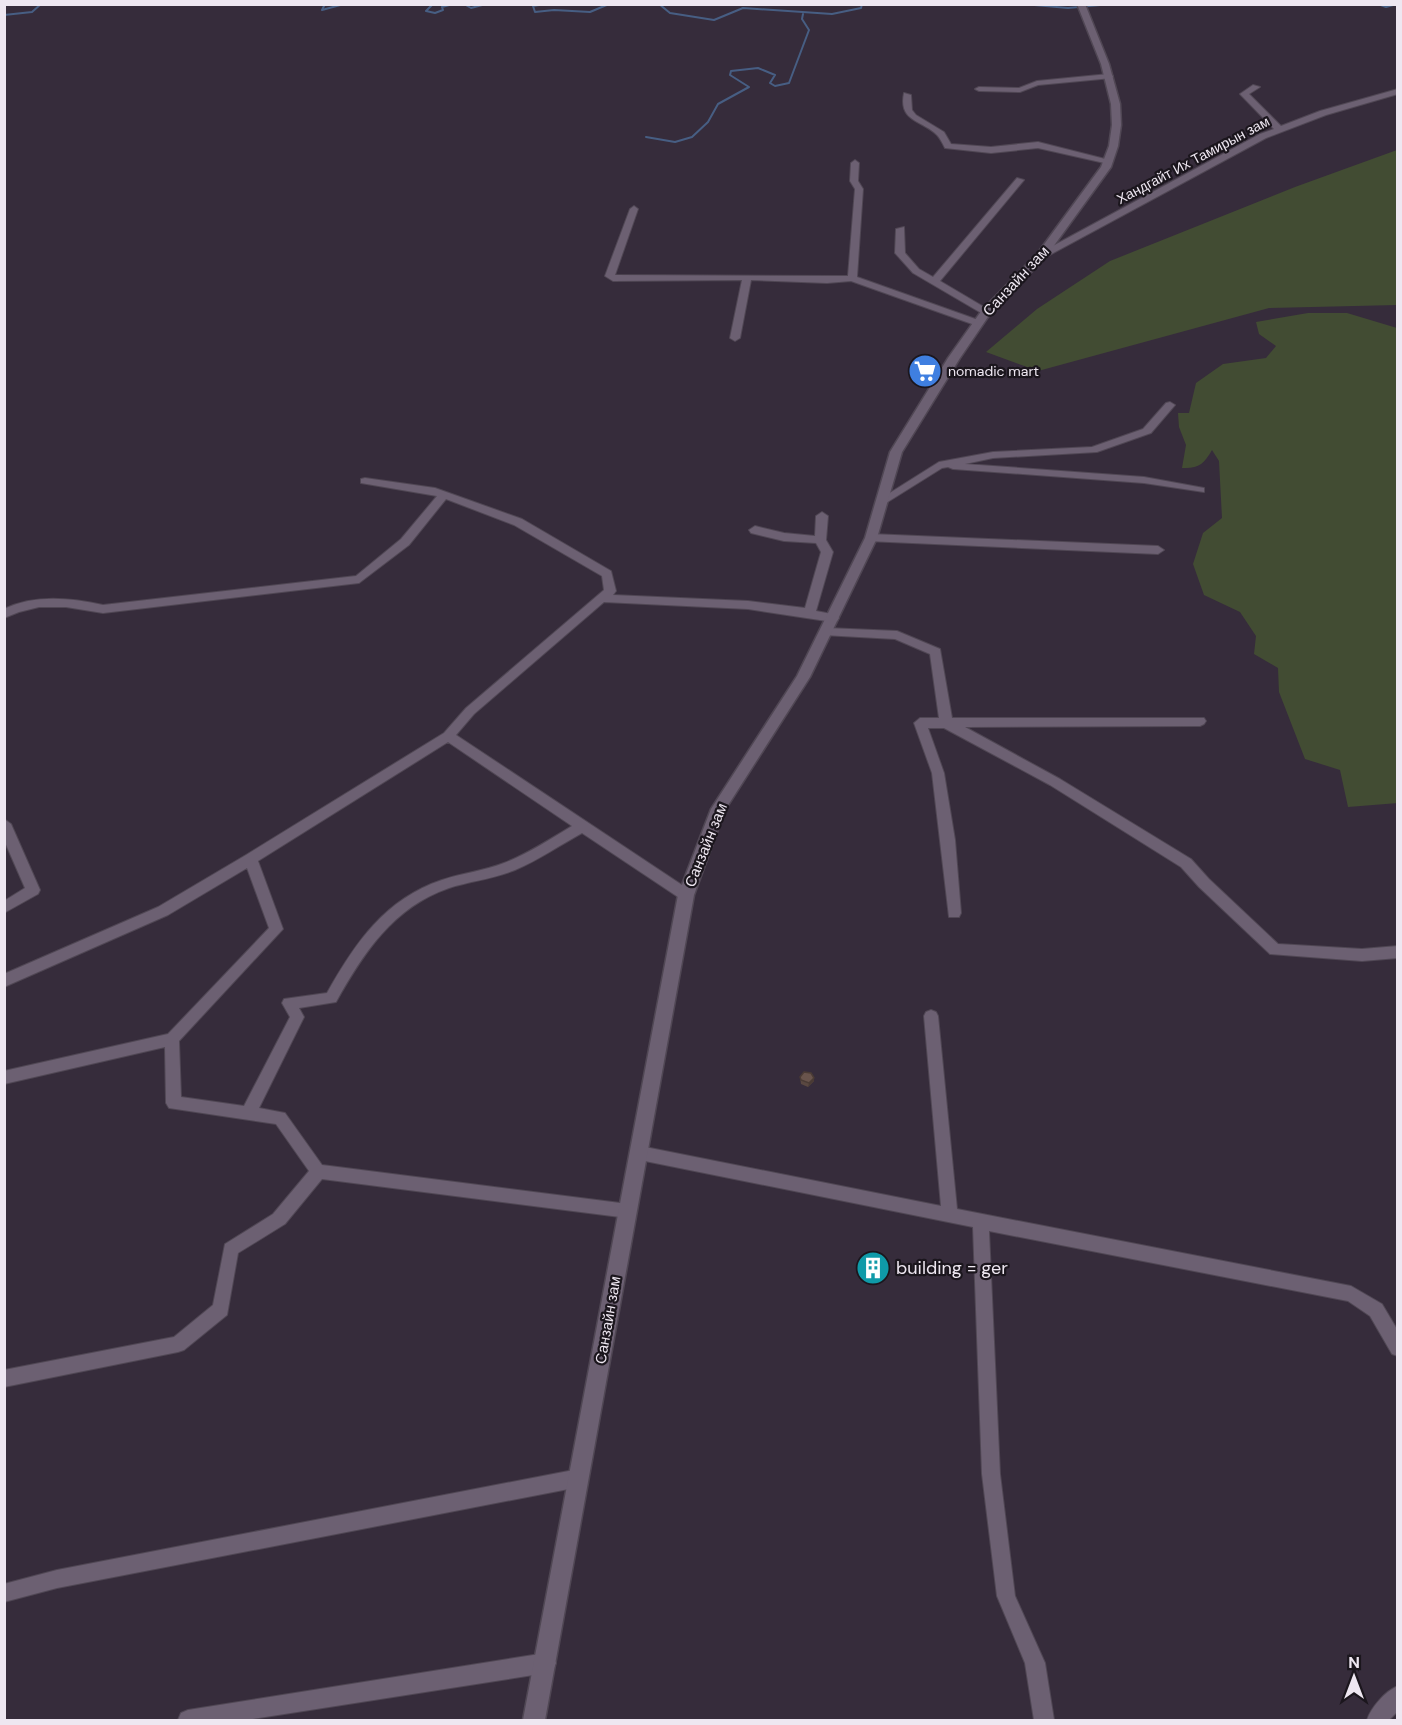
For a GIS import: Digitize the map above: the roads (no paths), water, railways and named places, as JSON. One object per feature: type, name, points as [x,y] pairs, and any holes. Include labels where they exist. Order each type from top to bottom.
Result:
[{"type":"main road","name":"Санзайн зам","points":[[534,1720],[686,895],[718,809],[802,677],[830,625],[871,538],[896,452],[982,317],[1041,256],[1109,161],[1114,150],[1118,104],[1082,8]]},
{"type":"street","points":[[979,89],[1020,90],[1037,83],[1109,76]]},
{"type":"street","points":[[1257,87],[1244,94],[1279,129]]},
{"type":"street","name":"Хандгайт Их Тамирын зам","points":[[1041,256],[1279,129],[1398,91]]},
{"type":"street","points":[[908,95],[908,110],[913,117],[941,134],[948,146],[991,150],[1038,145],[1109,161]]},
{"type":"street","points":[[852,278],[859,189],[854,181],[855,163]]},
{"type":"street","points":[[935,281],[1020,180]]},
{"type":"street","points":[[634,209],[610,276],[613,278],[747,277],[827,280],[852,278],[982,317]]},
{"type":"street","points":[[901,229],[900,253],[916,271],[935,281],[982,317]]},
{"type":"street","points":[[735,338],[747,277]]},
{"type":"street","points":[[882,501],[939,465],[993,455],[1093,450],[1147,431],[1170,405]]},
{"type":"street","points":[[939,465],[989,471],[1144,480],[1200,490]]},
{"type":"street","points":[[4,981],[163,910],[251,859],[448,736],[470,711],[610,591],[611,586],[607,574],[518,522],[431,490],[365,481]]},
{"type":"street","points":[[4,614],[18,606],[80,603],[103,609],[359,579],[405,542],[444,495]]},
{"type":"street","points":[[810,612],[827,552],[820,540],[822,516]]},
{"type":"street","points":[[755,530],[784,537],[820,540]]},
{"type":"street","points":[[871,538],[1158,550]]},
{"type":"street","points":[[602,598],[710,603],[810,612],[830,625],[897,635],[936,652],[946,723]]},
{"type":"street","points":[[954,913],[948,840],[938,773],[920,723],[1200,722]]},
{"type":"street","points":[[946,723],[1055,782],[1186,863],[1275,950],[1362,955],[1398,952]]},
{"type":"street","points":[[448,736],[686,895]]},
{"type":"street","points":[[4,824],[33,890],[4,908]]},
{"type":"street","points":[[248,1114],[297,1017],[289,1003],[331,998],[355,955],[386,917],[403,905],[440,886],[510,867],[583,826]]},
{"type":"street","points":[[4,1078],[172,1039],[276,929],[251,859]]},
{"type":"street","points":[[931,1016],[950,1215]]},
{"type":"street","points":[[172,1039],[174,1103],[280,1118],[318,1171],[628,1211]]},
{"type":"street","points":[[640,1153],[1351,1294],[1376,1310],[1398,1348]]},
{"type":"street","points":[[4,1379],[178,1344],[221,1309],[231,1249],[279,1219],[318,1171]]},
{"type":"street","points":[[981,1221],[991,1474],[1006,1596],[1035,1663],[1044,1720]]},
{"type":"street","points":[[4,1593],[57,1579],[579,1478]]},
{"type":"street","points":[[188,1720],[546,1663]]},
{"type":"street","points":[[1377,1720],[1398,1695]]},
{"type":"waterway","points":[[4,15],[32,12],[41,4]]},
{"type":"waterway","points":[[68,4],[73,4]]},
{"type":"waterway","points":[[325,4],[322,10],[344,4]]},
{"type":"waterway","points":[[433,4],[426,11],[435,13],[443,10],[442,7],[453,4]]},
{"type":"waterway","points":[[464,4],[471,8],[486,4]]},
{"type":"waterway","points":[[545,4],[533,6],[535,12],[554,10],[590,12],[609,4]]},
{"type":"waterway","points":[[659,4],[670,13],[714,20],[743,8],[832,14],[861,8],[862,4]]},
{"type":"waterway","points":[[1023,4],[1068,8],[1111,4]]},
{"type":"waterway","points":[[1378,4],[1386,7],[1397,4]]},
{"type":"waterway","points":[[646,137],[675,142],[692,137],[708,122],[718,104],[749,87],[730,75],[731,71],[758,68],[775,75],[770,83],[775,86],[789,83],[809,30],[802,19],[803,14]]},
{"type":"place","name":"nomadic mart","points":[[925,371]]},
{"type":"place","name":"building = ger","points":[[873,1268]]}]
